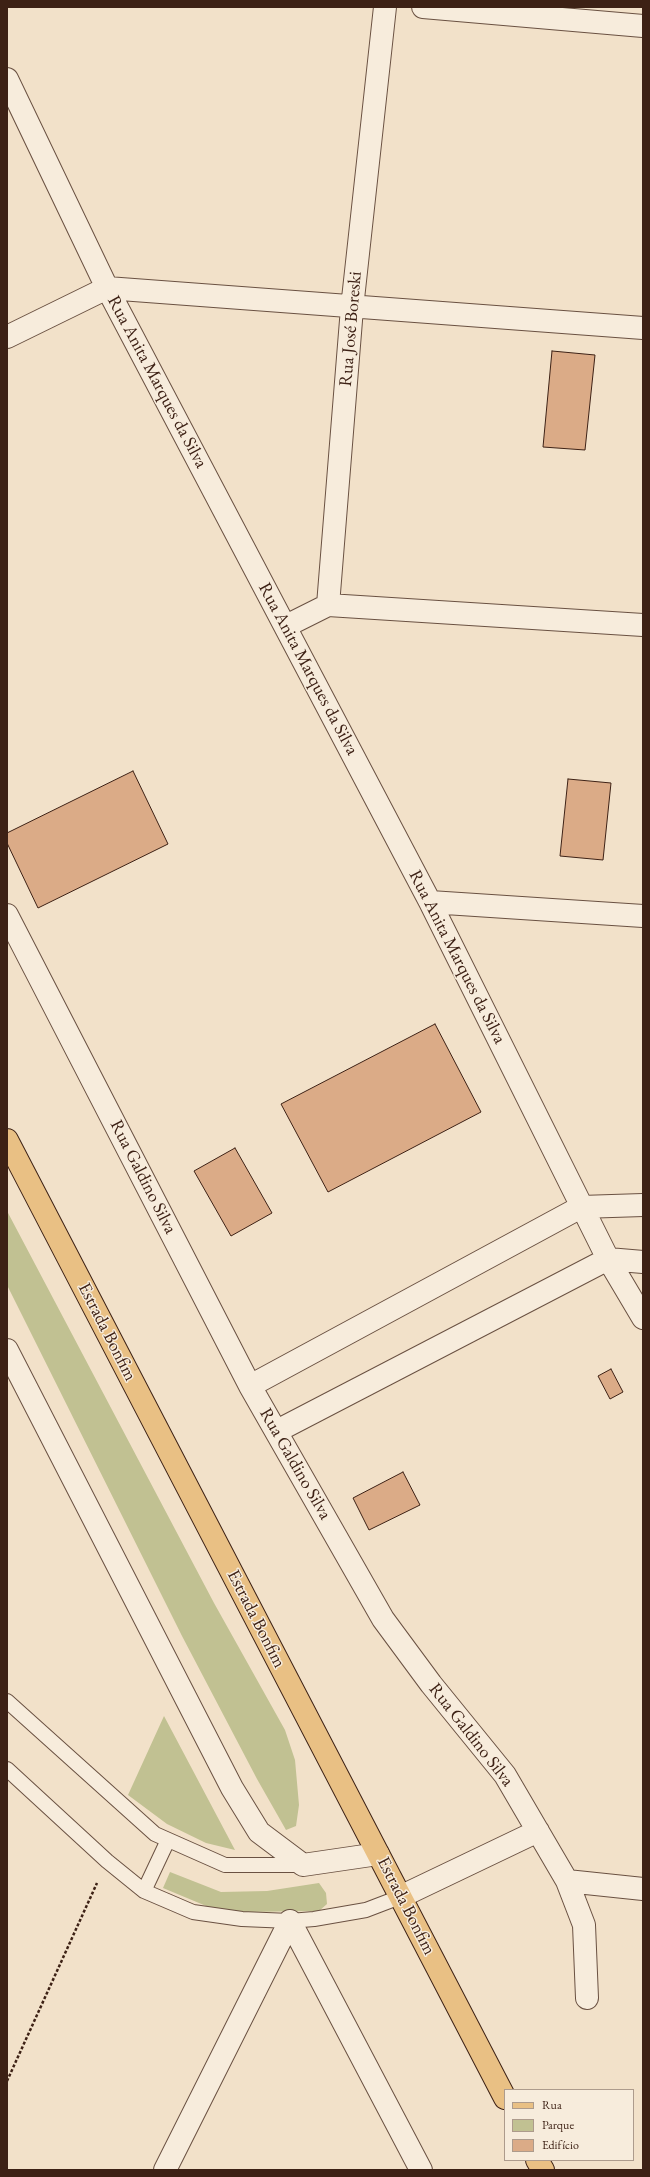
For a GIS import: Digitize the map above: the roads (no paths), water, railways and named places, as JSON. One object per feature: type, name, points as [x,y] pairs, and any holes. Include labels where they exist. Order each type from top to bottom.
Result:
[{"type":"main road","name":"Estrada Bonfim","points":[[7,1140],[504,2096]]},
{"type":"main road","points":[[538,2161],[542,2170]]},
{"type":"street","name":"Rua José Boreski","points":[[328,605],[352,308],[385,7]]},
{"type":"street","points":[[423,7],[643,26]]},
{"type":"street","name":"Rua Anita Marques da Silva","points":[[7,79],[107,288],[430,902],[608,1259],[643,1318]]},
{"type":"street","points":[[7,337],[107,288],[352,308],[643,328]]},
{"type":"street","points":[[286,626],[328,605],[643,625]]},
{"type":"street","points":[[430,902],[643,916]]},
{"type":"street","name":"Rua Galdino Silva","points":[[7,915],[250,1386],[384,1619],[431,1684],[505,1775],[568,1881],[584,1925],[587,1998]]},
{"type":"street","points":[[250,1386],[581,1207],[643,1205]]},
{"type":"street","points":[[277,1431],[608,1259],[643,1262]]},
{"type":"street","points":[[7,1350],[232,1788],[259,1832],[304,1866],[378,1854]]},
{"type":"street","points":[[400,1898],[538,1831]]},
{"type":"street","points":[[568,1881],[643,1889]]},
{"type":"street","points":[[165,2170],[290,1921]]},
{"type":"street","points":[[290,1921],[421,2170]]},
{"type":"lane","points":[[7,1701],[155,1834],[225,1865],[304,1866]]},
{"type":"lane","points":[[7,1769],[107,1861],[144,1891],[193,1912],[242,1919],[290,1921],[366,1910],[400,1898]]},
{"type":"lane","points":[[144,1891],[168,1840]]}]
